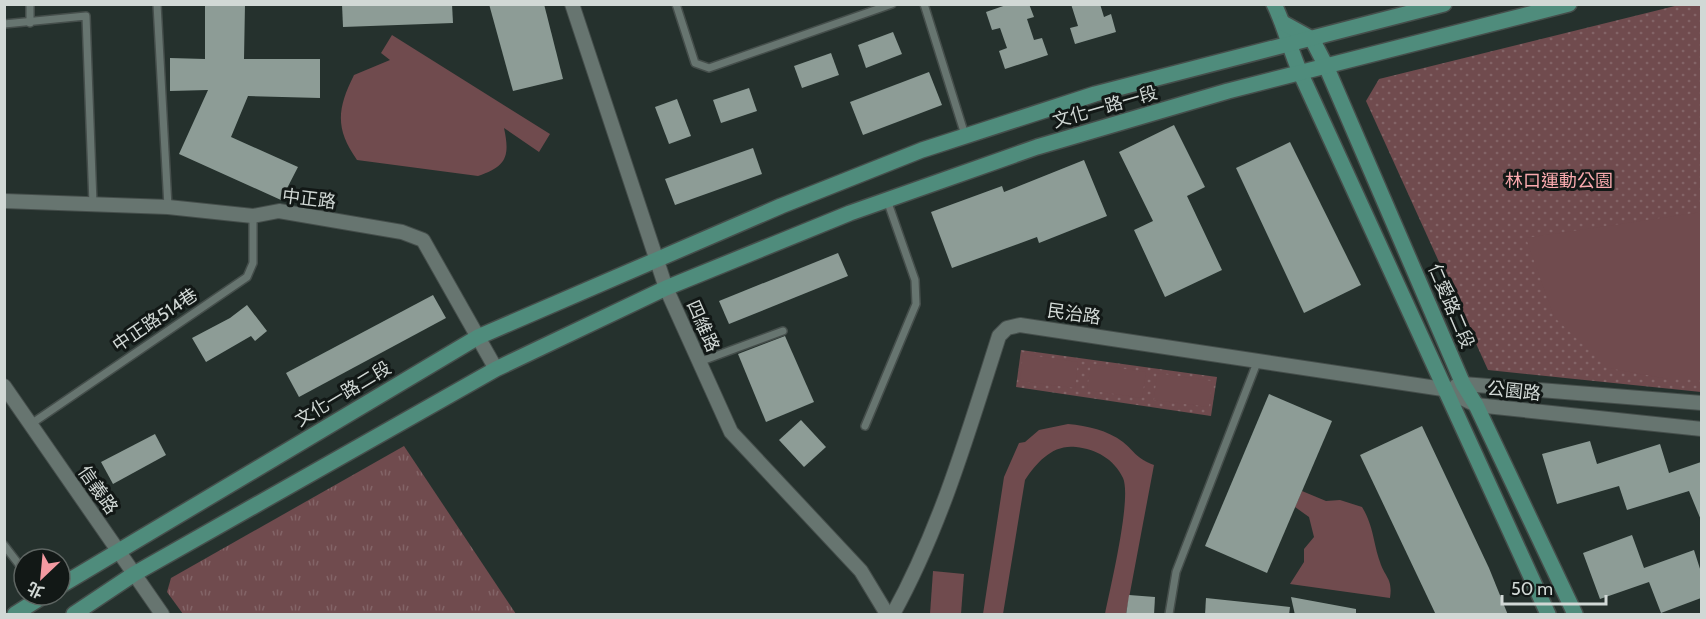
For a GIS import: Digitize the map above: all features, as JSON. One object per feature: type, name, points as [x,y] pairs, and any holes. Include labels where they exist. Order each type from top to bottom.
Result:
[{"type":"main road","points":[[1274,4],[1300,72],[1548,615]]},
{"type":"main road","name":"文化一路一段","points":[[658,258],[792,201],[965,135],[1095,94],[1444,4]]},
{"type":"main road","name":"文化一路一段","points":[[666,288],[887,200],[1037,147],[1300,72],[1569,4]]},
{"type":"main road","points":[[1283,23],[1312,39]]},
{"type":"main road","name":"仁愛路二段","points":[[1312,39],[1326,66],[1463,384],[1476,405],[1575,615]]},
{"type":"main road","name":"文化一路二段","points":[[72,578],[478,337],[658,258]]},
{"type":"main road","points":[[74,615],[134,574],[496,369],[666,288]]},
{"type":"street","name":"四維路","points":[[572,4],[658,258],[666,288],[731,432],[861,571],[887,615]]},
{"type":"street","name":"中正路","points":[[4,201],[93,207],[168,207],[253,216],[279,211],[402,232],[423,240],[496,369]]},
{"type":"street","name":"民治路","points":[[893,615],[912,580],[964,446],[999,336],[1007,328],[1020,325],[1443,389]]},
{"type":"street","name":"公園路","points":[[1443,389],[1463,384],[1701,403]]},
{"type":"street","name":"信義路","points":[[4,386],[162,615]]},
{"type":"street","name":"公園路","points":[[1443,389],[1476,405],[1701,429]]},
{"type":"street","points":[[1544,412],[1545,391]]},
{"type":"lane","points":[[30,4],[30,23]]},
{"type":"lane","points":[[157,4],[168,207]]},
{"type":"lane","points":[[676,4],[695,63],[709,68],[892,4]]},
{"type":"lane","points":[[924,4],[965,135]]},
{"type":"lane","points":[[4,24],[86,16],[93,207]]},
{"type":"lane","points":[[865,426],[916,304],[915,280],[887,200]]},
{"type":"lane","name":"中正路514巷","points":[[31,424],[247,277],[253,263],[253,216]]},
{"type":"lane","points":[[699,362],[783,331]]},
{"type":"lane","points":[[1169,615],[1176,572],[1258,360]]},
{"type":"green space","name":"林口運動公園","points":[[1679,5],[1701,5],[1701,392],[1488,370],[1366,101],[1379,79]]},
{"type":"green space","points":[[392,35],[550,134],[539,152],[504,128],[507,146],[504,159],[495,168],[478,176],[357,160],[342,128],[344,98],[354,75],[390,60],[381,53]]},
{"type":"green space","points":[[1701,212],[1701,379],[1668,379],[1608,368],[1554,317],[1526,238]]},
{"type":"green space","points":[[1021,350],[1217,377],[1211,416],[1016,387]]},
{"type":"green space","points":[[1023,354],[1078,362],[1075,388],[1020,381]]},
{"type":"green space","points":[[1091,364],[1146,372],[1142,398],[1087,390]]},
{"type":"green space","points":[[1157,373],[1212,381],[1209,407],[1154,400]]},
{"type":"green space","points":[[1068,424],[1090,427],[1110,434],[1123,442],[1140,458],[1154,465],[1126,614],[1105,614],[1123,523],[1125,489],[1123,478],[1115,465],[1104,456],[1083,448],[1068,447],[1060,448],[1046,456],[1025,480],[1003,614],[983,614],[1004,477],[1019,443],[1025,442],[1039,430]]},
{"type":"green space","points":[[404,446],[516,614],[183,614],[167,592],[171,578]]},
{"type":"green space","points":[[1302,491],[1326,501],[1340,500],[1362,507],[1389,582],[1390,598],[1290,584],[1304,562],[1304,549],[1314,537],[1309,517],[1295,507]]},
{"type":"green space","points":[[933,571],[964,574],[961,614],[930,614]]},
{"type":"building","points":[[205,4],[245,4],[244,59],[320,59],[320,98],[248,96],[231,137],[298,167],[281,200],[179,154],[208,90],[170,91],[170,58],[205,59]]},
{"type":"building","points":[[342,4],[452,4],[453,23],[343,27]]},
{"type":"building","points":[[489,4],[544,4],[563,79],[513,91]]},
{"type":"building","points":[[1009,4],[1029,4],[1034,17],[1027,19],[1034,40],[1042,38],[1048,55],[1005,69],[999,51],[1007,48],[1000,28],[992,30],[986,12]]},
{"type":"building","points":[[1071,4],[1100,4],[1104,17],[1111,14],[1116,32],[1075,44],[1070,28],[1078,26]]},
{"type":"building","points":[[893,32],[902,54],[866,68],[858,45]]},
{"type":"building","points":[[831,53],[839,75],[802,88],[794,66]]},
{"type":"building","points":[[929,72],[942,105],[863,135],[850,102]]},
{"type":"building","points":[[749,88],[757,111],[721,123],[713,100]]},
{"type":"building","points":[[677,99],[691,136],[669,144],[655,107]]},
{"type":"building","points":[[1174,125],[1205,187],[1187,196],[1222,270],[1165,297],[1134,230],[1153,221],[1119,152]]},
{"type":"building","points":[[1290,142],[1361,285],[1304,313],[1236,168]]},
{"type":"building","points":[[753,148],[762,174],[675,205],[665,179]]},
{"type":"building","points":[[1084,160],[1107,216],[1039,243],[1037,237],[952,268],[931,212],[1002,186],[1004,192]]},
{"type":"building","points":[[838,253],[848,276],[729,324],[719,301]]},
{"type":"building","points":[[433,295],[446,318],[299,397],[286,373]]},
{"type":"building","points":[[247,305],[267,331],[255,341],[251,336],[206,362],[192,338],[230,318]]},
{"type":"building","points":[[785,336],[814,402],[766,422],[738,354]]},
{"type":"building","points":[[1269,394],[1332,421],[1267,573],[1205,546]]},
{"type":"building","points":[[801,420],[826,447],[804,467],[779,440]]},
{"type":"building","points":[[1422,426],[1489,568],[1508,615],[1436,615],[1360,455]]},
{"type":"building","points":[[155,434],[166,455],[113,484],[101,462]]},
{"type":"building","points":[[1590,441],[1597,464],[1660,444],[1669,473],[1701,462],[1701,520],[1689,491],[1627,510],[1619,486],[1557,504],[1542,454]]},
{"type":"building","points":[[1632,535],[1644,568],[1694,550],[1701,572],[1701,598],[1661,613],[1649,582],[1600,599],[1583,553]]},
{"type":"building","points":[[1129,595],[1155,597],[1154,615],[1126,615]]},
{"type":"building","points":[[1291,597],[1356,609],[1356,615],[1295,615]]},
{"type":"building","points":[[1206,598],[1290,607],[1289,615],[1205,615]]}]
